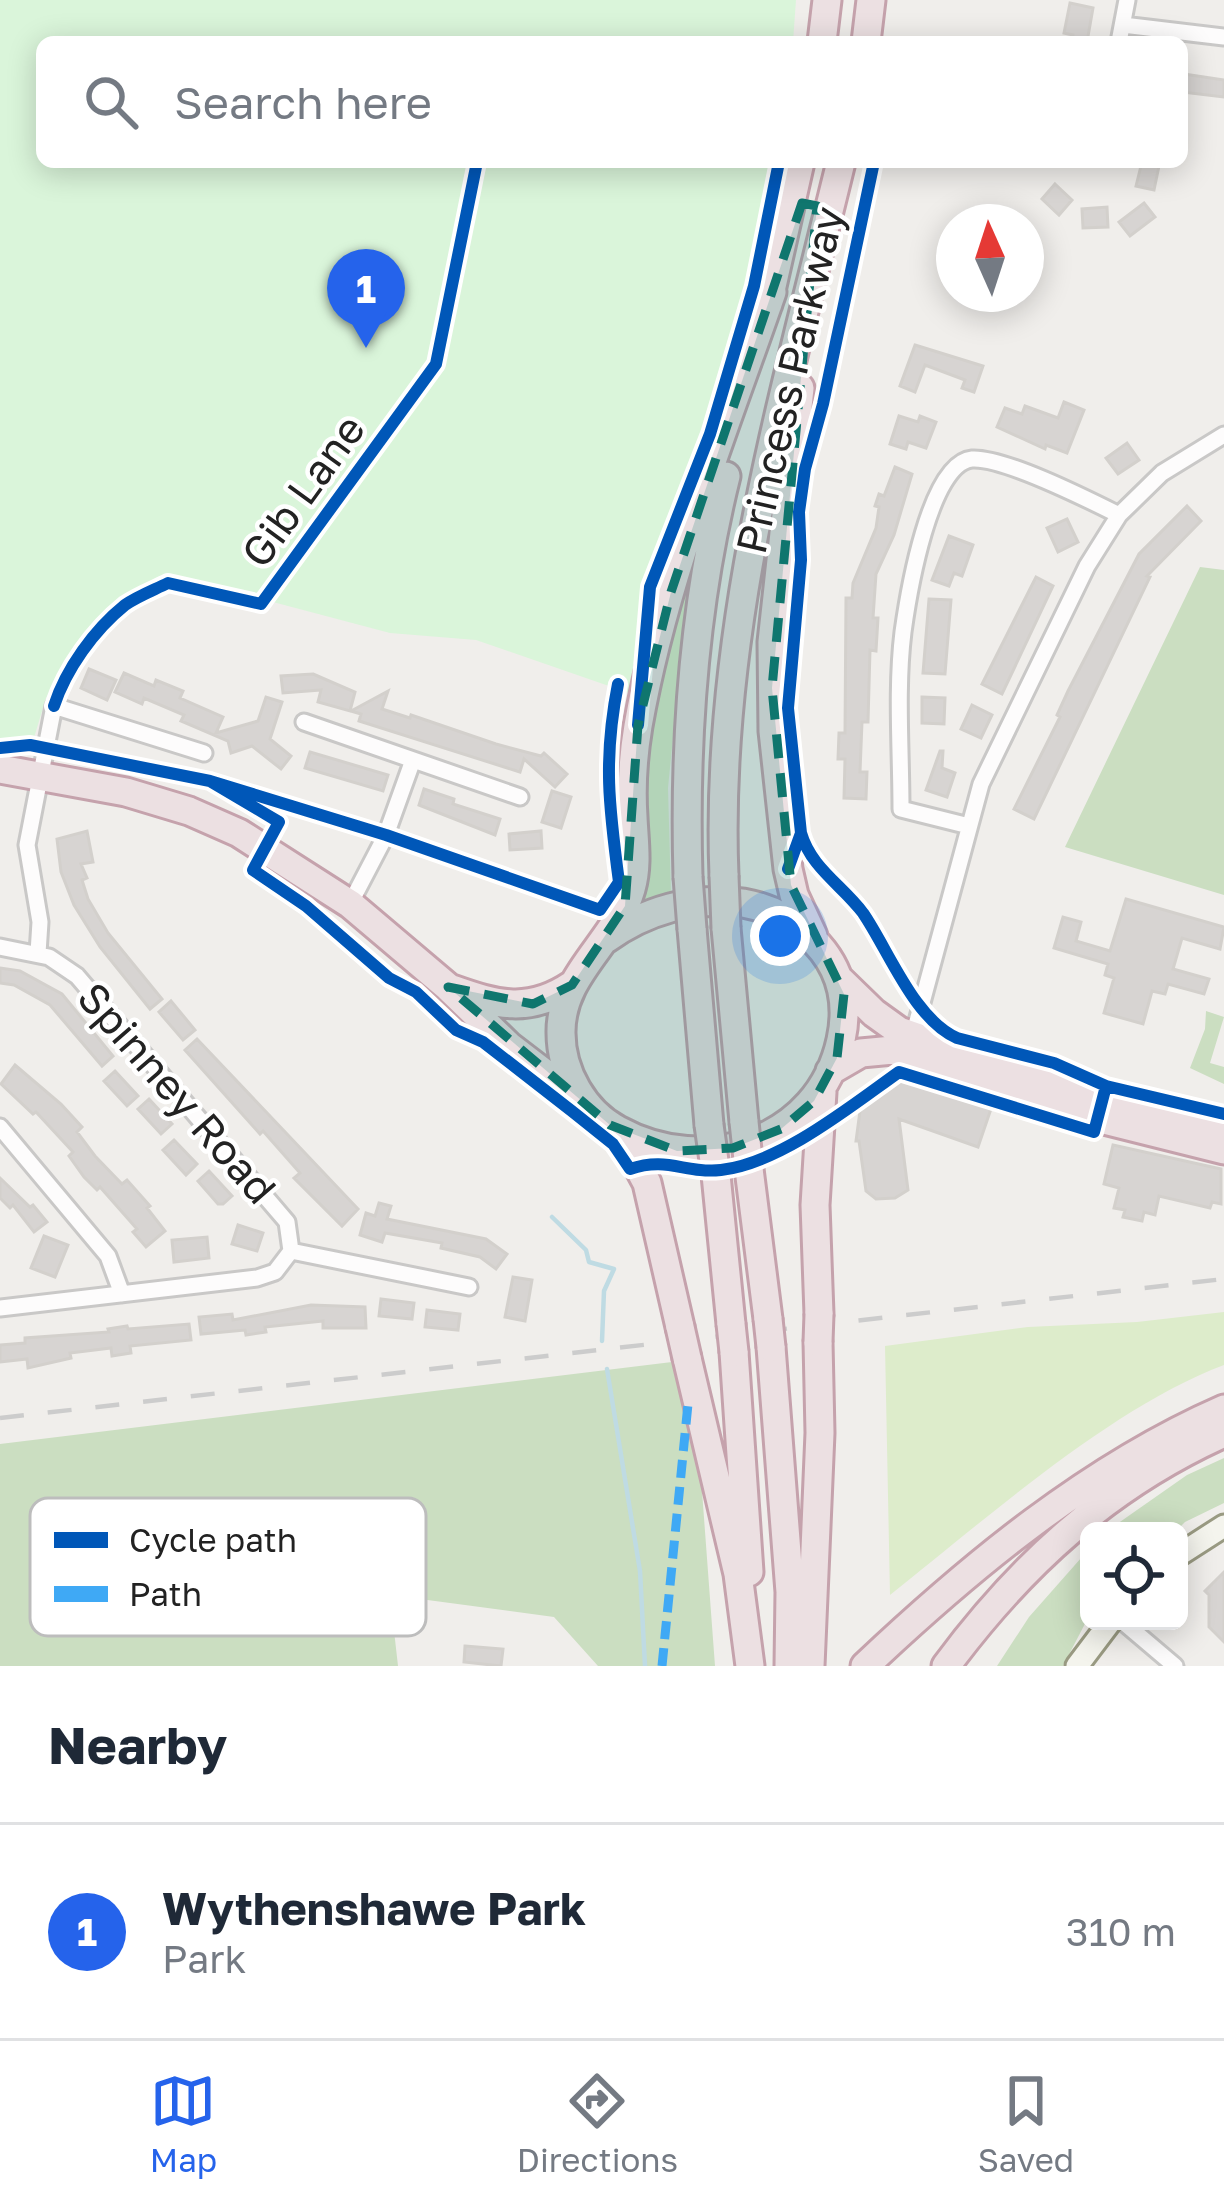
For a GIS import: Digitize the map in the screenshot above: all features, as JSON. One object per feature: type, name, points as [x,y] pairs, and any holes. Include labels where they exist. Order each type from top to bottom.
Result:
[{"type":"highway","points":[[823,36],[827,0]]},
{"type":"highway","points":[[867,36],[871,0]]},
{"type":"highway","name":"Princess Parkway","points":[[752,1666],[745,1476],[692,929],[687,782],[694,645],[705,560],[799,168]]},
{"type":"highway","name":"Princess Parkway","points":[[789,1666],[790,1592],[770,1333],[726,928],[723,750],[741,599],[774,435],[840,168]]},
{"type":"highway","points":[[590,1107],[573,1082],[562,1049],[561,1025],[572,985],[625,906],[634,877],[632,783],[638,725],[671,592],[772,292]]},
{"type":"highway","points":[[808,302],[781,548],[772,688],[788,869],[814,940],[839,979],[886,1023],[913,1036],[1039,1082],[1224,1131]]},
{"type":"highway","points":[[0,769],[126,792],[189,811],[265,848],[350,904],[509,1046],[619,1131],[646,1144],[677,1151],[733,1148],[766,1138],[793,1121],[837,1058],[844,1019],[839,979]]},
{"type":"highway","points":[[606,939],[665,909],[723,901],[780,916],[814,940]]},
{"type":"highway","points":[[448,987],[513,1007],[546,1000],[572,985]]},
{"type":"highway","points":[[810,1666],[820,1433],[818,1127],[826,1079],[861,1053],[893,1050],[1068,1112],[1224,1150]]},
{"type":"highway","points":[[619,1131],[647,1183],[738,1574],[752,1666]]},
{"type":"highway","points":[[865,1666],[1044,1516],[1148,1448],[1224,1409]]},
{"type":"highway","points":[[946,1666],[1002,1594],[1059,1536],[1124,1487],[1224,1433]]},
{"type":"street","points":[[1126,0],[1121,33],[1224,37]]},
{"type":"street","points":[[913,1036],[987,772],[1088,566],[1119,515],[1162,473],[1224,435]]},
{"type":"street","points":[[969,826],[901,809],[903,635],[925,528],[944,479],[970,459],[992,462],[1119,515]]},
{"type":"street","points":[[0,947],[38,953],[40,922],[27,844],[54,706],[204,753]]},
{"type":"street","points":[[304,722],[520,797]]},
{"type":"street","points":[[350,904],[386,835],[412,760]]},
{"type":"street","name":"Spinney Road","points":[[38,953],[66,967],[87,987],[287,1222],[291,1251]]},
{"type":"street","points":[[0,1127],[108,1256],[122,1294]]},
{"type":"street","points":[[0,1308],[268,1275],[281,1267],[291,1251],[469,1288]]},
{"type":"street","points":[[1188,1550],[1224,1526]]},
{"type":"street","points":[[1077,1666],[1104,1630]]},
{"type":"street","points":[[1133,1630],[1175,1666]]},
{"type":"highlighted area","points":[[802,203],[817,206],[772,688],[791,885],[844,994],[837,1058],[814,1101],[781,1129],[733,1148],[677,1151],[610,1125],[448,987],[533,1004],[572,985],[625,906],[638,725],[671,592]]},
{"type":"green space","points":[[0,0],[796,0],[793,36],[36,36],[36,168],[773,168],[752,275],[632,694],[476,640],[390,633],[174,576],[134,592],[73,655],[46,698],[33,741],[0,738]]},
{"type":"green space","points":[[690,566],[668,788],[671,895],[636,907],[643,777]]},
{"type":"green space","points":[[1200,567],[1224,570],[1224,895],[1065,847]]},
{"type":"green space","points":[[1206,1011],[1224,1017],[1210,1063],[1224,1067],[1224,1084],[1190,1068],[1205,1029]]},
{"type":"green space","points":[[1224,1312],[1224,1365],[1137,1408],[1094,1437],[890,1595],[885,1346],[1028,1327]]},
{"type":"green space","points":[[672,1362],[700,1464],[715,1666],[598,1666],[554,1617],[426,1600],[426,1498],[30,1498],[30,1636],[395,1636],[398,1666],[0,1666],[0,1444]]},
{"type":"green space","points":[[1224,1458],[1224,1503],[1185,1522],[1120,1522],[1187,1475]]},
{"type":"green space","points":[[1080,1559],[1082,1630],[1063,1666],[997,1666],[1029,1617]]},
{"type":"building","points":[[1070,3],[1093,8],[1088,36],[1064,33]]},
{"type":"building","points":[[1188,75],[1224,80],[1224,97],[1188,93]]},
{"type":"building","points":[[1140,168],[1159,168],[1154,190],[1136,186]]},
{"type":"building","points":[[1055,184],[1072,200],[1059,215],[1042,199]]},
{"type":"building","points":[[1144,203],[1155,217],[1130,236],[1119,222]]},
{"type":"building","points":[[1107,207],[1108,227],[1083,228],[1082,209]]},
{"type":"building","points":[[915,345],[983,366],[974,392],[962,388],[965,380],[925,365],[915,392],[900,386]]},
{"type":"building","points":[[1064,402],[1084,410],[1067,453],[1046,445],[1045,449],[997,427],[1005,408],[1022,414],[1025,406],[1058,418]]},
{"type":"building","points":[[899,416],[936,422],[926,448],[908,442],[906,449],[890,444]]},
{"type":"building","points":[[1127,443],[1139,460],[1118,474],[1106,458]]},
{"type":"building","points":[[895,467],[912,474],[894,535],[876,574],[876,651],[870,650],[868,722],[862,722],[860,772],[867,772],[866,799],[844,798],[845,759],[838,759],[839,733],[845,733],[846,598],[852,598],[853,583],[876,528],[879,507],[875,506]]},
{"type":"building","points":[[1187,506],[1201,521],[1147,576],[1034,819],[1014,809],[1139,554]]},
{"type":"building","points":[[1067,519],[1078,542],[1058,552],[1047,528]]},
{"type":"building","points":[[949,536],[973,545],[962,576],[954,573],[949,586],[932,580]]},
{"type":"building","points":[[1036,577],[1053,586],[1002,694],[982,684]]},
{"type":"building","points":[[929,599],[951,600],[945,674],[923,673]]},
{"type":"building","points":[[89,669],[116,680],[107,700],[81,688]]},
{"type":"building","points":[[124,673],[154,686],[156,680],[183,691],[180,698],[223,717],[216,733],[258,721],[266,697],[282,702],[270,739],[291,756],[281,769],[252,746],[231,753],[228,741],[181,721],[184,715],[115,692]]},
{"type":"building","points":[[313,674],[355,692],[350,711],[318,702],[321,690],[283,693],[281,676]]},
{"type":"building","points":[[388,691],[382,709],[496,744],[544,753],[567,774],[555,787],[524,759],[520,772],[359,721],[361,714],[351,711]]},
{"type":"building","points":[[922,697],[945,698],[944,724],[922,723]]},
{"type":"building","points":[[972,705],[992,715],[981,738],[961,729]]},
{"type":"building","points":[[940,751],[942,768],[955,773],[947,797],[926,790]]},
{"type":"building","points":[[310,752],[388,775],[383,791],[305,768]]},
{"type":"building","points":[[424,789],[500,819],[495,835],[419,805]]},
{"type":"building","points":[[552,791],[571,797],[561,828],[542,822]]},
{"type":"building","points":[[87,831],[93,862],[81,864],[88,899],[108,933],[162,999],[150,1009],[100,947],[74,905],[61,872],[57,839]]},
{"type":"building","points":[[541,831],[542,848],[510,850],[509,834]]},
{"type":"building","points":[[1126,899],[1224,927],[1220,949],[1182,938],[1173,969],[1209,979],[1204,994],[1168,984],[1165,994],[1152,991],[1143,1024],[1104,1013],[1114,978],[1105,975],[1108,964],[1054,948],[1063,917],[1081,922],[1076,941],[1110,951]]},
{"type":"building","points":[[0,968],[20,971],[62,994],[113,1056],[102,1066],[50,1005],[14,985],[0,983]]},
{"type":"building","points":[[171,1001],[195,1030],[183,1040],[159,1012]]},
{"type":"building","points":[[197,1039],[358,1209],[342,1226],[294,1178],[300,1173],[263,1131],[260,1134],[185,1050]]},
{"type":"building","points":[[15,1065],[61,1104],[82,1127],[77,1132],[95,1156],[122,1184],[127,1180],[150,1206],[147,1208],[165,1231],[146,1247],[133,1232],[137,1229],[100,1187],[97,1190],[84,1177],[69,1156],[73,1152],[36,1112],[1,1084]]},
{"type":"building","points":[[115,1071],[138,1096],[127,1106],[104,1081]]},
{"type":"building","points":[[920,1080],[992,1106],[978,1147],[899,1119],[908,1190],[895,1198],[876,1199],[866,1191],[856,1141],[860,1111],[868,1097],[886,1084]]},
{"type":"building","points":[[149,1099],[172,1124],[161,1134],[138,1109]]},
{"type":"building","points":[[174,1140],[197,1164],[186,1175],[163,1150]]},
{"type":"building","points":[[1113,1145],[1221,1169],[1221,1204],[1212,1202],[1210,1208],[1159,1196],[1155,1215],[1144,1212],[1142,1221],[1123,1217],[1125,1210],[1114,1208],[1119,1188],[1104,1184]]},
{"type":"building","points":[[209,1171],[232,1196],[223,1204],[198,1181]]},
{"type":"building","points":[[0,1178],[47,1222],[34,1232],[13,1205],[10,1208],[0,1198]]},
{"type":"building","points":[[379,1203],[391,1206],[387,1219],[486,1239],[507,1254],[496,1269],[480,1257],[441,1248],[442,1243],[385,1233],[382,1242],[360,1235],[366,1213],[375,1216]]},
{"type":"building","points":[[238,1225],[263,1233],[257,1251],[232,1244]]},
{"type":"building","points":[[44,1236],[68,1245],[55,1277],[31,1268]]},
{"type":"building","points":[[207,1237],[209,1258],[174,1262],[172,1240]]},
{"type":"building","points":[[513,1277],[532,1280],[525,1321],[505,1317]]},
{"type":"building","points":[[381,1299],[414,1303],[412,1319],[379,1316]]},
{"type":"building","points":[[311,1305],[365,1307],[366,1328],[323,1328],[323,1321],[265,1327],[266,1332],[246,1335],[245,1330],[201,1334],[199,1317],[232,1314],[233,1320]]},
{"type":"building","points":[[427,1310],[460,1314],[458,1330],[425,1327]]},
{"type":"building","points":[[189,1324],[191,1340],[130,1346],[131,1353],[112,1356],[111,1348],[70,1353],[71,1358],[28,1368],[27,1359],[0,1362],[0,1345],[25,1343],[25,1338]]},
{"type":"building","points":[[1224,1572],[1224,1642],[1209,1627],[1205,1591]]},
{"type":"building","points":[[465,1646],[503,1649],[501,1666],[464,1662]]},
{"type":"waterway","points":[[552,1217],[586,1250],[589,1262],[614,1269],[604,1291],[602,1341]]},
{"type":"waterway","points":[[607,1369],[640,1571],[645,1666]]},
{"type":"railway","points":[[0,1418],[1224,1279]]},
{"type":"marked path","points":[[662,1666],[688,1404]]},
{"type":"cycle path","name":"Gib Lane","points":[[54,706],[92,638],[141,596],[168,583],[261,604],[436,364],[476,168]]},
{"type":"cycle path","points":[[638,725],[650,587],[710,434],[754,286],[778,168]]},
{"type":"cycle path","points":[[788,869],[801,833],[788,708],[801,560],[799,512],[873,168]]},
{"type":"cycle path","points":[[0,748],[30,745],[210,781],[386,835],[600,910],[619,882],[609,783],[618,684]]},
{"type":"cycle path","points":[[210,781],[279,822],[253,870],[306,906],[389,978],[416,992],[456,1030],[483,1042],[573,1112],[613,1144],[630,1169],[655,1164],[721,1170],[767,1157],[899,1072],[1094,1132],[1106,1086]]},
{"type":"cycle path","points":[[801,833],[819,866],[863,913],[915,1000],[942,1029],[957,1038],[1054,1063],[1106,1086],[1224,1114]]},
{"type":"place","name":"Wythenshawe Park","points":[[366,348]]}]
